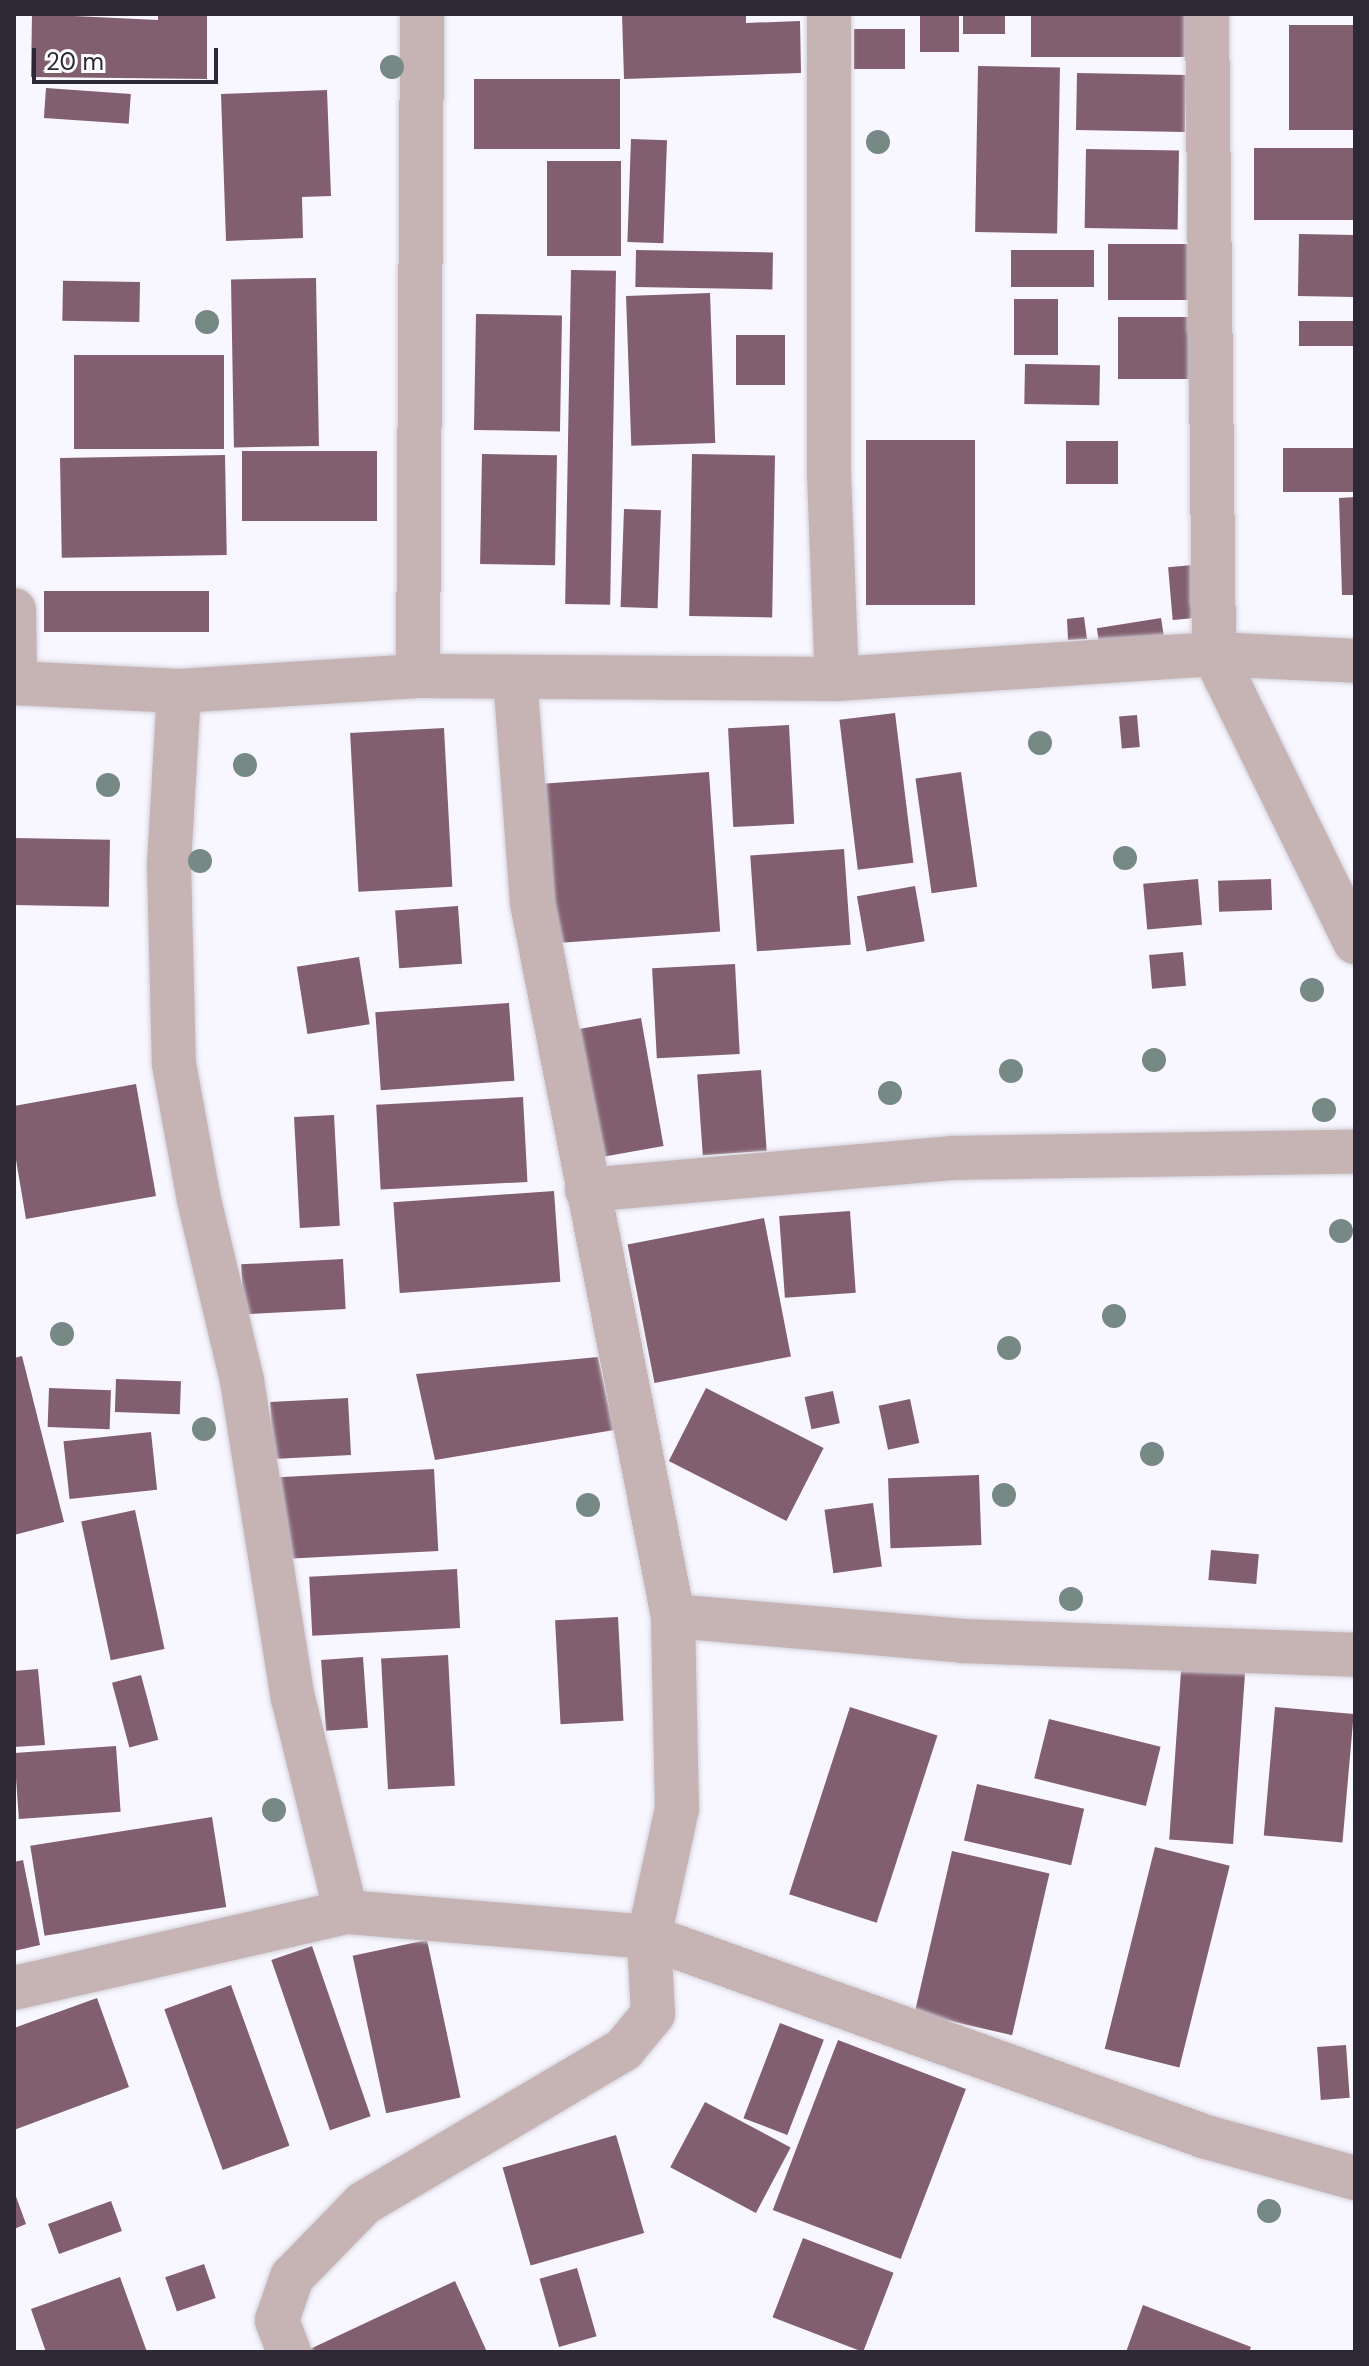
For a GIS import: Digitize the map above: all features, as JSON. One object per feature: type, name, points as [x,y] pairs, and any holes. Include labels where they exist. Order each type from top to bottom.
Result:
[{"type":"street","points":[[418,676],[422,14]]},
{"type":"street","points":[[829,14],[829,474],[837,679]]},
{"type":"street","points":[[1207,14],[1214,654],[1355,942]]},
{"type":"street","points":[[14,610],[14,683],[179,691],[418,676],[837,679],[1214,654],[1355,661]]},
{"type":"street","points":[[289,2352],[277,2320],[292,2277],[364,2203],[624,2049],[653,2014],[649,1937],[677,1809],[673,1616],[532,903],[515,678]]},
{"type":"street","points":[[179,691],[169,864],[174,1064],[199,1200],[242,1381],[293,1698],[346,1912]]},
{"type":"street","points":[[587,1190],[952,1158],[1355,1152]]},
{"type":"street","points":[[673,1616],[962,1641],[1355,1655]]},
{"type":"street","points":[[14,1988],[346,1912],[649,1937],[1206,2137],[1355,2178]]},
{"type":"building","points":[[32,14],[158,20],[158,14],[207,14],[207,79],[31,77]]},
{"type":"building","points":[[622,14],[746,14],[746,23],[800,21],[801,73],[624,79]]},
{"type":"building","points":[[920,14],[959,14],[959,52],[920,52]]},
{"type":"building","points":[[963,14],[1005,14],[1005,34],[963,34]]},
{"type":"building","points":[[1031,14],[1187,14],[1187,57],[1031,57]]},
{"type":"building","points":[[1289,25],[1355,25],[1355,130],[1289,130]]},
{"type":"building","points":[[854,29],[905,29],[905,69],[854,69]]},
{"type":"building","points":[[978,66],[1060,67],[1057,233],[975,232]]},
{"type":"building","points":[[1077,73],[1186,75],[1185,132],[1076,130]]},
{"type":"building","points":[[474,79],[620,79],[620,149],[474,149]]},
{"type":"building","points":[[46,88],[131,94],[129,124],[44,118]]},
{"type":"building","points":[[327,90],[331,196],[302,197],[303,238],[226,241],[221,94]]},
{"type":"building","points":[[631,139],[667,140],[663,243],[627,242]]},
{"type":"building","points":[[1254,148],[1355,148],[1355,220],[1254,220]]},
{"type":"building","points":[[1086,149],[1179,151],[1178,230],[1085,228]]},
{"type":"building","points":[[547,161],[621,161],[621,256],[547,256]]},
{"type":"building","points":[[1299,234],[1355,235],[1354,297],[1298,296]]},
{"type":"building","points":[[1108,244],[1189,244],[1189,300],[1108,300]]},
{"type":"building","points":[[636,250],[773,252],[772,289],[635,287]]},
{"type":"building","points":[[1011,250],[1094,250],[1094,287],[1011,287]]},
{"type":"building","points":[[571,270],[616,271],[610,605],[565,604]]},
{"type":"building","points":[[316,278],[319,446],[234,447],[231,279]]},
{"type":"building","points":[[63,281],[140,282],[139,322],[62,321]]},
{"type":"building","points":[[710,293],[715,443],[631,446],[626,296]]},
{"type":"building","points":[[1014,299],[1058,299],[1058,355],[1014,355]]},
{"type":"building","points":[[476,314],[562,316],[560,431],[474,430]]},
{"type":"building","points":[[1118,317],[1203,317],[1203,379],[1118,379]]},
{"type":"building","points":[[1299,321],[1355,321],[1355,346],[1299,346]]},
{"type":"building","points":[[736,335],[785,335],[785,385],[736,385]]},
{"type":"building","points":[[74,355],[224,355],[224,449],[74,449]]},
{"type":"building","points":[[1025,364],[1100,365],[1099,405],[1024,404]]},
{"type":"building","points":[[866,440],[975,440],[975,605],[866,605]]},
{"type":"building","points":[[1066,441],[1118,441],[1118,484],[1066,484]]},
{"type":"building","points":[[1283,448],[1355,448],[1355,492],[1283,492]]},
{"type":"building","points":[[242,451],[377,451],[377,521],[242,521]]},
{"type":"building","points":[[482,454],[557,455],[555,565],[480,564]]},
{"type":"building","points":[[692,454],[775,455],[772,617],[689,616]]},
{"type":"building","points":[[225,455],[227,555],[62,558],[60,458]]},
{"type":"building","points":[[1355,497],[1355,595],[1342,595],[1339,498]]},
{"type":"building","points":[[624,509],[661,510],[658,608],[621,607]]},
{"type":"building","points":[[1193,565],[1198,618],[1173,620],[1168,567]]},
{"type":"building","points":[[44,591],[209,591],[209,632],[44,632]]},
{"type":"building","points":[[1084,617],[1087,639],[1068,640],[1067,619]]},
{"type":"building","points":[[1161,618],[1164,636],[1100,646],[1097,628]]},
{"type":"building","points":[[895,713],[913,863],[858,870],[839,720]]},
{"type":"building","points":[[1137,715],[1140,747],[1122,748],[1119,717]]},
{"type":"building","points":[[789,725],[794,824],[733,827],[728,728]]},
{"type":"building","points":[[444,728],[452,887],[358,892],[350,733]]},
{"type":"building","points":[[709,772],[720,932],[554,943],[542,784]]},
{"type":"building","points":[[961,772],[977,887],[932,893],[915,778]]},
{"type":"building","points":[[14,838],[110,840],[109,907],[14,905]]},
{"type":"building","points":[[844,849],[851,945],[757,951],[750,856]]},
{"type":"building","points":[[1198,879],[1202,925],[1147,930],[1143,884]]},
{"type":"building","points":[[1271,879],[1272,910],[1219,912],[1218,881]]},
{"type":"building","points":[[915,886],[925,941],[867,951],[857,896]]},
{"type":"building","points":[[458,906],[462,964],[399,968],[395,910]]},
{"type":"building","points":[[1183,952],[1186,986],[1152,989],[1149,955]]},
{"type":"building","points":[[359,957],[370,1024],[307,1034],[297,967]]},
{"type":"building","points":[[735,964],[740,1054],[657,1058],[652,968]]},
{"type":"building","points":[[509,1003],[514,1081],[381,1090],[375,1012]]},
{"type":"building","points":[[641,1018],[664,1146],[598,1158],[575,1030]]},
{"type":"building","points":[[761,1070],[767,1151],[703,1155],[697,1074]]},
{"type":"building","points":[[136,1084],[156,1196],[26,1219],[14,1148],[14,1106]]},
{"type":"building","points":[[523,1097],[527,1182],[381,1190],[376,1105]]},
{"type":"building","points":[[334,1115],[340,1226],[300,1228],[294,1117]]},
{"type":"building","points":[[554,1191],[560,1282],[400,1293],[393,1202]]},
{"type":"building","points":[[850,1211],[856,1293],[785,1298],[779,1216]]},
{"type":"building","points":[[764,1218],[791,1356],[654,1383],[628,1245]]},
{"type":"building","points":[[343,1259],[346,1309],[244,1314],[241,1264]]},
{"type":"building","points":[[22,1356],[64,1522],[14,1535],[14,1358]]},
{"type":"building","points":[[598,1357],[614,1430],[435,1460],[416,1374]]},
{"type":"building","points":[[116,1379],[181,1381],[180,1414],[115,1412]]},
{"type":"building","points":[[49,1388],[111,1390],[110,1429],[48,1427]]},
{"type":"building","points":[[706,1388],[824,1448],[786,1521],[669,1461]]},
{"type":"building","points":[[833,1391],[840,1423],[811,1429],[805,1397]]},
{"type":"building","points":[[348,1398],[351,1455],[273,1459],[270,1402]]},
{"type":"building","points":[[910,1399],[919,1443],[888,1450],[879,1406]]},
{"type":"building","points":[[151,1432],[157,1490],[70,1499],[63,1441]]},
{"type":"building","points":[[434,1469],[438,1551],[283,1559],[278,1477]]},
{"type":"building","points":[[979,1475],[981,1545],[890,1548],[888,1478]]},
{"type":"building","points":[[873,1503],[882,1566],[833,1573],[824,1510]]},
{"type":"building","points":[[135,1510],[165,1649],[111,1660],[81,1521]]},
{"type":"building","points":[[1211,1550],[1259,1554],[1256,1584],[1208,1580]]},
{"type":"building","points":[[457,1569],[460,1628],[312,1636],[309,1577]]},
{"type":"building","points":[[618,1617],[623,1721],[561,1724],[555,1620]]},
{"type":"building","points":[[448,1655],[455,1786],[388,1789],[381,1659]]},
{"type":"building","points":[[363,1657],[368,1728],[326,1731],[321,1660]]},
{"type":"building","points":[[1182,1657],[1246,1661],[1233,1844],[1169,1840]]},
{"type":"building","points":[[38,1669],[45,1745],[14,1747],[14,1671]]},
{"type":"building","points":[[141,1675],[158,1740],[129,1747],[112,1683]]},
{"type":"building","points":[[850,1707],[937,1735],[877,1923],[789,1894]]},
{"type":"building","points":[[1275,1707],[1354,1714],[1342,1842],[1264,1836]]},
{"type":"building","points":[[1049,1719],[1161,1747],[1146,1806],[1034,1778]]},
{"type":"building","points":[[116,1746],[121,1812],[19,1819],[14,1753]]},
{"type":"building","points":[[977,1784],[1084,1809],[1071,1865],[964,1841]]},
{"type":"building","points":[[212,1817],[226,1907],[45,1936],[30,1846]]},
{"type":"building","points":[[1155,1847],[1230,1866],[1179,2067],[1105,2049]]},
{"type":"building","points":[[952,1851],[1049,1873],[1012,2035],[915,2013]]},
{"type":"building","points":[[23,1860],[40,1945],[14,1951],[14,1862]]},
{"type":"building","points":[[427,1940],[460,2097],[386,2113],[353,1956]]},
{"type":"building","points":[[312,1946],[371,2116],[330,2130],[271,1960]]},
{"type":"building","points":[[231,1985],[289,2146],[223,2170],[164,2009]]},
{"type":"building","points":[[97,1998],[129,2087],[14,2130],[14,2028]]},
{"type":"building","points":[[780,2023],[824,2040],[787,2135],[743,2118]]},
{"type":"building","points":[[838,2040],[966,2089],[901,2259],[773,2210]]},
{"type":"building","points":[[1346,2045],[1350,2098],[1321,2100],[1317,2047]]},
{"type":"building","points":[[705,2102],[791,2148],[756,2213],[670,2167]]},
{"type":"building","points":[[616,2135],[644,2233],[531,2266],[503,2168]]},
{"type":"building","points":[[14,2191],[26,2224],[14,2229]]},
{"type":"building","points":[[111,2201],[122,2231],[59,2254],[48,2224]]},
{"type":"building","points":[[803,2238],[894,2273],[863,2352],[773,2317]]},
{"type":"building","points":[[204,2264],[216,2298],[177,2311],[165,2277]]},
{"type":"building","points":[[577,2268],[597,2336],[559,2347],[540,2279]]},
{"type":"building","points":[[120,2277],[147,2352],[46,2352],[31,2309]]},
{"type":"building","points":[[455,2281],[487,2352],[311,2352],[310,2349]]},
{"type":"building","points":[[1143,2305],[1251,2347],[1249,2352],[1126,2352]]}]
